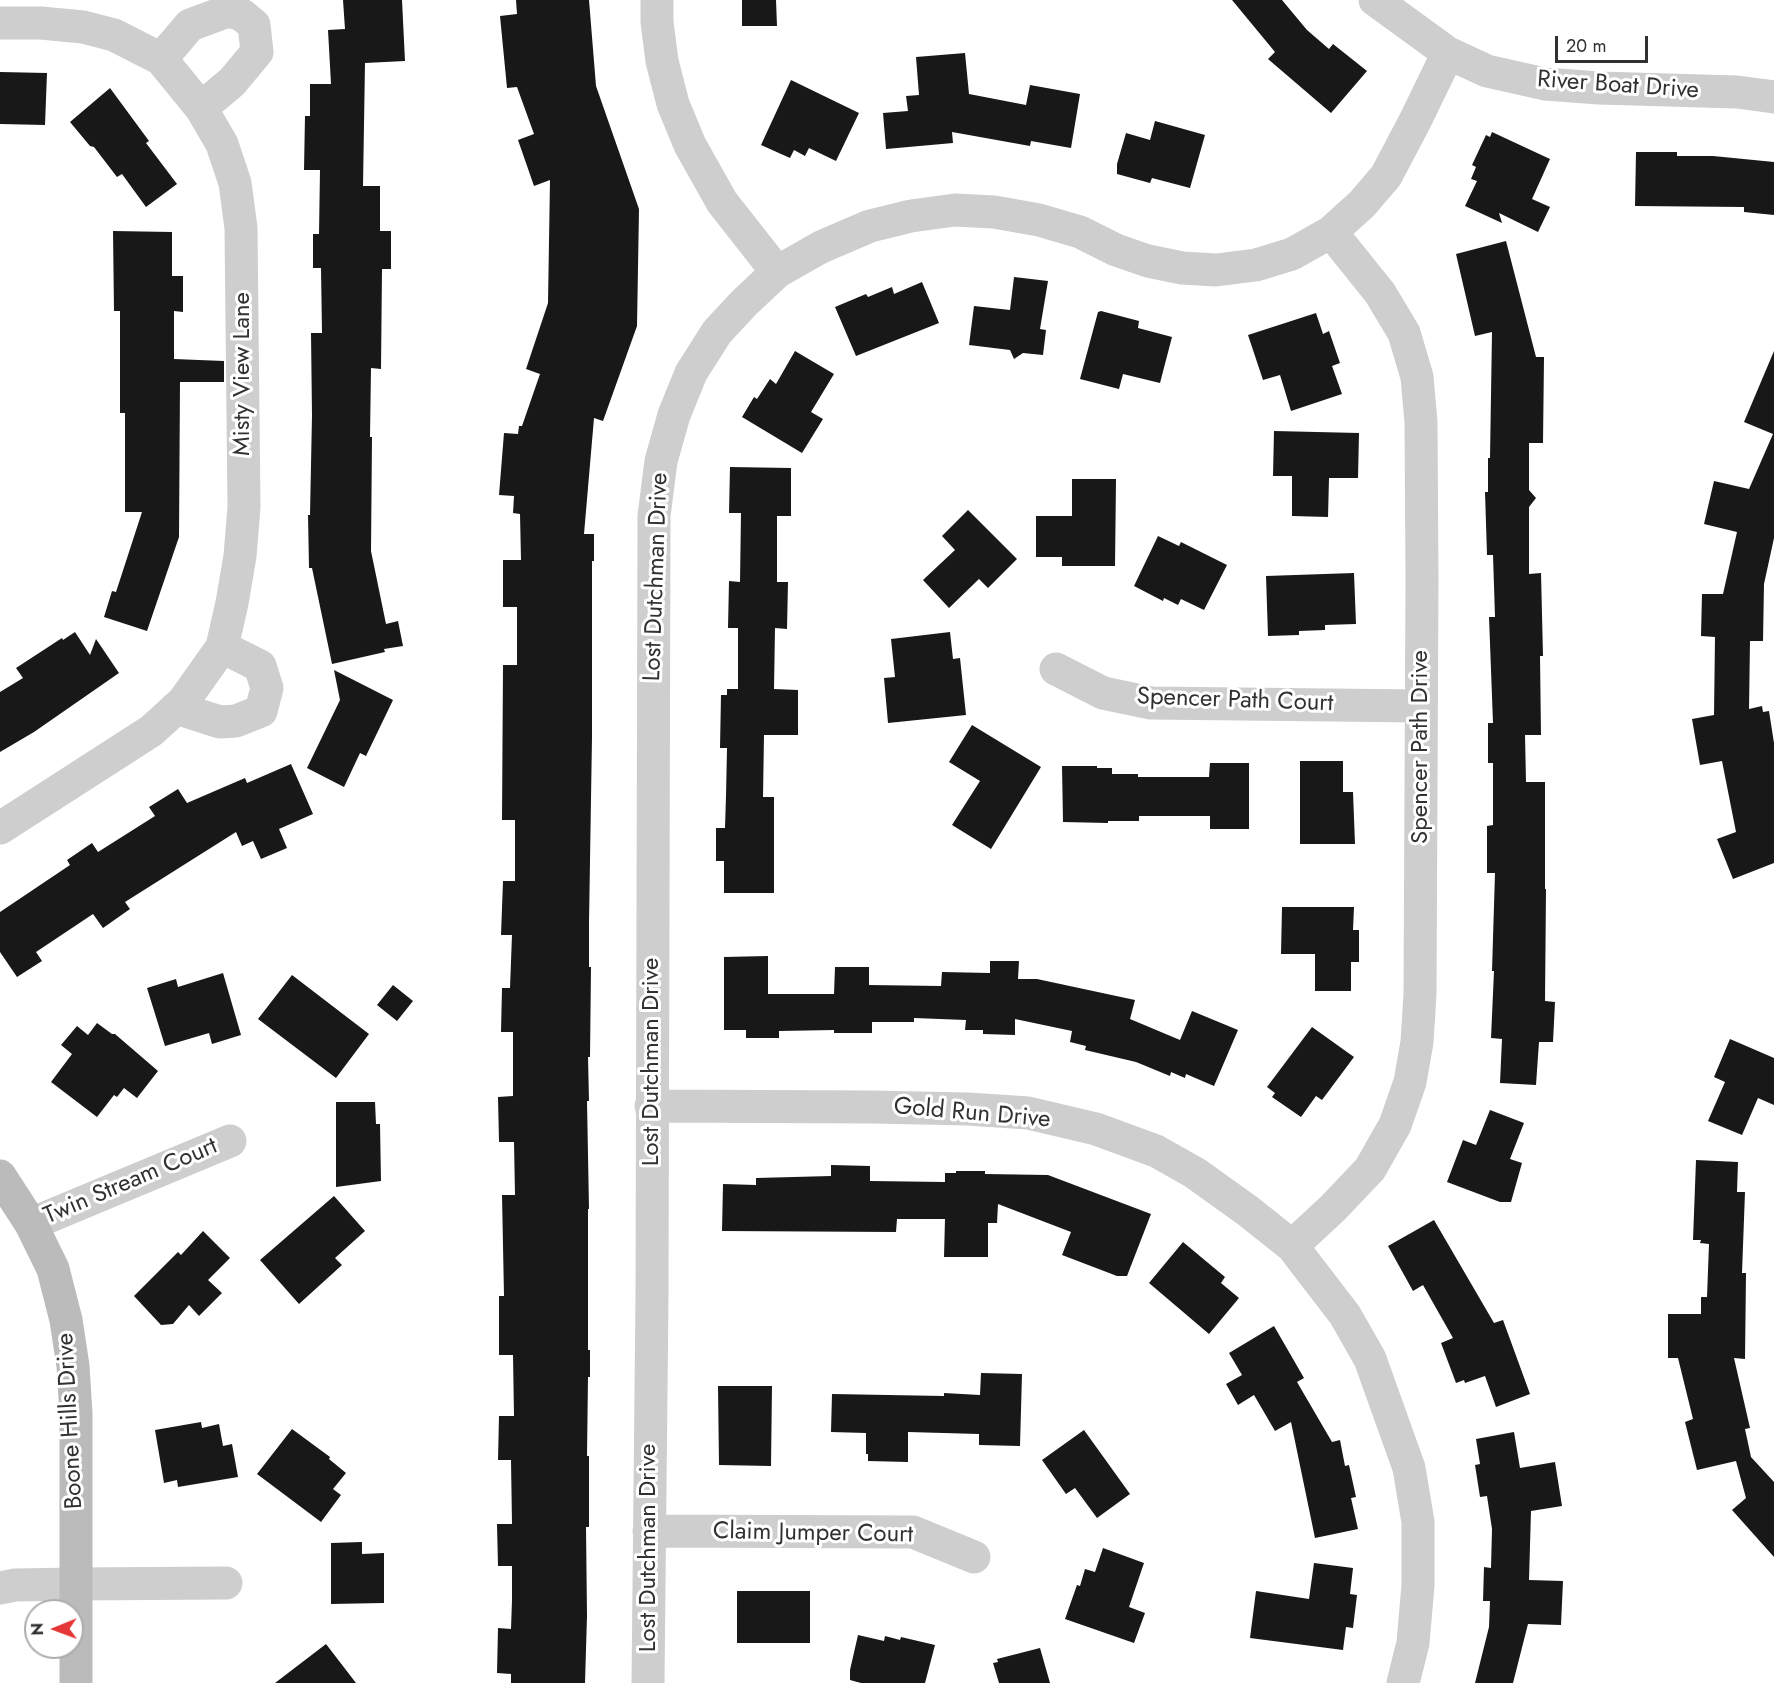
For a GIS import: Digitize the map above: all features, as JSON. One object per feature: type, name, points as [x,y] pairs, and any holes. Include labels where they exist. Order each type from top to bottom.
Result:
[{"type":"street","points":[[657,0],[662,61],[673,104],[690,145],[722,202],[777,272]]},
{"type":"street","name":"River Boat Drive","points":[[1375,0],[1448,52],[1487,71],[1545,84],[1737,92],[1774,97]]},
{"type":"street","points":[[161,59],[190,25],[228,11],[242,15],[254,25],[257,52],[232,82],[201,108]]},
{"type":"street","name":"Misty View Lane","points":[[0,22],[84,27],[114,35],[161,59],[201,108],[222,144],[235,183],[241,228],[244,507],[240,556],[222,647],[183,702],[151,730],[119,753],[0,828]]},
{"type":"street","name":"Lost Dutchman Drive","points":[[648,1683],[652,1294],[654,516],[661,461],[674,415],[691,373],[717,332],[777,272],[821,247],[870,226],[911,216],[955,210],[994,212],[1039,220],[1080,232],[1116,250],[1148,261],[1182,268],[1216,270],[1256,265],[1292,254],[1331,232],[1362,204],[1386,176],[1448,52]]},
{"type":"street","name":"Spencer Path Drive","points":[[1292,1246],[1334,1208],[1370,1169],[1395,1125],[1410,1082],[1417,1042],[1420,994],[1421,444],[1417,377],[1404,333],[1380,293],[1331,232]]},
{"type":"street","points":[[176,708],[220,722],[236,721],[261,711],[267,688],[260,666],[222,647]]},
{"type":"street","name":"Spencer Path Court","points":[[1056,669],[1103,693],[1151,703],[1421,706]]},
{"type":"street","name":"Gold Run Drive","points":[[651,1106],[884,1107],[1028,1113],[1096,1129],[1156,1151],[1195,1173],[1292,1246],[1345,1315],[1370,1359],[1409,1468],[1418,1521],[1418,1585],[1413,1643],[1403,1683]]},
{"type":"street","name":"Twin Stream Court","points":[[31,1224],[230,1141]]},
{"type":"street","name":"Boone Hills Drive","points":[[0,1176],[31,1224],[53,1269],[66,1320],[73,1366],[76,1414],[76,1683]]},
{"type":"street","name":"Claim Jumper Court","points":[[649,1531],[913,1532],[974,1557]]},
{"type":"street","points":[[0,1588],[15,1585],[226,1583]]},
{"type":"building","points":[[343,0],[402,0],[405,61],[365,63],[363,186],[380,186],[380,231],[391,231],[391,269],[382,269],[381,369],[371,368],[371,551],[386,624],[398,621],[403,646],[332,664],[312,568],[309,568],[311,333],[322,333],[321,268],[313,268],[313,234],[319,234],[320,170],[304,170],[305,116],[310,116],[310,84],[331,84],[328,30],[345,29]]},
{"type":"building","points":[[516,0],[589,0],[596,86],[639,209],[637,326],[603,421],[594,418],[584,534],[594,534],[589,923],[590,1057],[588,1057],[589,1101],[587,1101],[588,1350],[590,1350],[587,1456],[589,1456],[589,1527],[586,1527],[585,1683],[511,1683],[511,1674],[497,1673],[498,1628],[511,1629],[512,1600],[512,1566],[498,1566],[497,1524],[512,1524],[511,1460],[498,1460],[499,1416],[514,1416],[513,1355],[499,1355],[499,1296],[504,1296],[502,1195],[515,1195],[514,1142],[499,1142],[498,1097],[513,1096],[513,1032],[501,1032],[502,988],[510,988],[512,935],[501,935],[503,881],[515,881],[515,820],[502,820],[503,665],[517,665],[517,607],[503,607],[503,560],[521,560],[520,514],[513,513],[514,496],[499,495],[504,433],[518,434],[519,426],[522,426],[540,374],[526,369],[548,303],[550,180],[534,186],[518,140],[534,134],[517,87],[507,88],[500,16],[517,14]]},
{"type":"building","points":[[742,0],[776,0],[777,26],[742,26]]},
{"type":"building","points":[[1232,0],[1282,0],[1307,30],[1329,49],[1333,44],[1367,71],[1331,113],[1268,59],[1275,52]]},
{"type":"building","points":[[965,53],[969,94],[1026,105],[1030,85],[1080,94],[1071,148],[1031,141],[1030,146],[952,132],[953,143],[886,149],[883,113],[908,111],[906,96],[919,95],[916,57]]},
{"type":"building","points":[[0,72],[47,73],[45,125],[0,124]]},
{"type":"building","points":[[791,80],[859,113],[836,161],[809,148],[805,156],[794,150],[790,158],[761,145]]},
{"type":"building","points":[[110,88],[149,141],[146,143],[177,184],[146,207],[122,174],[117,177],[94,147],[90,146],[70,122]]},
{"type":"building","points":[[1155,121],[1205,135],[1190,188],[1152,178],[1150,183],[1117,174],[1117,164],[1126,133],[1150,140]]},
{"type":"building","points":[[1492,132],[1550,159],[1532,199],[1550,207],[1538,232],[1499,213],[1502,223],[1465,206],[1477,181],[1471,179],[1476,167],[1472,165],[1486,135],[1490,137]]},
{"type":"building","points":[[1636,152],[1677,152],[1677,156],[1713,156],[1774,162],[1774,215],[1744,212],[1744,207],[1635,206]]},
{"type":"building","points":[[113,231],[172,232],[172,276],[183,276],[183,312],[174,311],[174,359],[224,361],[224,382],[180,382],[179,537],[147,631],[104,617],[112,591],[116,592],[142,512],[125,512],[125,413],[120,413],[120,311],[114,311]]},
{"type":"building","points":[[1506,241],[1536,357],[1544,357],[1543,443],[1529,443],[1529,490],[1536,498],[1529,507],[1529,574],[1541,573],[1543,656],[1540,656],[1541,735],[1525,735],[1526,782],[1545,782],[1545,1001],[1555,1002],[1553,1042],[1539,1042],[1536,1085],[1500,1083],[1502,1039],[1491,1038],[1495,873],[1487,873],[1487,826],[1493,825],[1493,763],[1488,763],[1488,723],[1493,723],[1489,617],[1495,617],[1493,555],[1487,555],[1485,492],[1488,492],[1488,458],[1490,458],[1492,332],[1475,336],[1456,254]]},
{"type":"building","points":[[1014,277],[1048,281],[1040,329],[1046,330],[1043,355],[1023,353],[1014,359],[1010,350],[969,345],[974,306],[1010,310]]},
{"type":"building","points":[[922,282],[939,323],[856,356],[835,307],[866,294],[868,297],[892,287],[894,294]]},
{"type":"building","points":[[1098,312],[1139,321],[1138,328],[1172,337],[1160,383],[1123,374],[1119,389],[1080,379]]},
{"type":"building","points":[[1316,313],[1323,334],[1329,331],[1340,363],[1332,366],[1342,394],[1291,411],[1280,375],[1263,380],[1248,335]]},
{"type":"building","points":[[795,351],[834,374],[811,412],[823,419],[802,453],[742,417],[754,397],[757,399],[770,379],[776,384]]},
{"type":"building","points":[[1774,351],[1774,538],[1764,584],[1763,641],[1750,641],[1749,709],[1762,706],[1763,712],[1769,711],[1774,743],[1774,863],[1733,879],[1717,839],[1736,832],[1722,761],[1700,765],[1692,719],[1714,715],[1715,637],[1701,636],[1702,594],[1723,594],[1737,532],[1704,524],[1714,481],[1749,489],[1773,434],[1744,422]]},
{"type":"building","points":[[1274,431],[1359,433],[1358,478],[1329,478],[1328,517],[1292,516],[1292,476],[1273,476]]},
{"type":"building","points":[[730,467],[791,468],[791,516],[777,516],[777,582],[788,582],[787,629],[775,628],[774,689],[798,690],[798,735],[764,735],[763,797],[774,797],[774,893],[724,893],[724,861],[716,861],[716,828],[725,828],[726,796],[727,748],[720,748],[721,695],[727,695],[727,689],[738,689],[738,628],[728,628],[729,581],[740,582],[741,513],[729,513]]},
{"type":"building","points":[[1072,479],[1116,479],[1115,566],[1062,566],[1062,557],[1036,557],[1036,516],[1072,516]]},
{"type":"building","points":[[968,510],[1017,559],[988,588],[979,579],[949,608],[923,580],[955,550],[942,536]]},
{"type":"building","points":[[1158,536],[1179,546],[1181,542],[1227,565],[1204,610],[1181,599],[1178,605],[1164,598],[1163,601],[1134,586]]},
{"type":"building","points":[[1354,573],[1356,624],[1325,625],[1325,630],[1299,631],[1299,635],[1268,636],[1266,576]]},
{"type":"building","points":[[75,632],[90,655],[96,639],[119,673],[34,732],[0,752],[0,692],[23,678],[16,668]]},
{"type":"building","points":[[950,632],[953,659],[960,658],[966,715],[888,723],[884,678],[895,677],[891,639]]},
{"type":"building","points":[[334,670],[393,700],[366,756],[360,753],[344,787],[307,768],[340,700]]},
{"type":"building","points":[[972,725],[1041,767],[991,849],[952,825],[980,781],[949,762]]},
{"type":"building","points":[[1300,761],[1343,761],[1343,792],[1353,792],[1355,844],[1300,844]]},
{"type":"building","points":[[1210,763],[1249,763],[1249,829],[1210,829],[1210,816],[1139,816],[1139,821],[1063,822],[1062,766],[1112,768],[1112,774],[1138,774],[1138,777],[1209,777]]},
{"type":"building","points":[[291,764],[313,814],[279,829],[287,848],[261,859],[253,841],[242,846],[236,832],[125,902],[130,909],[103,928],[93,914],[36,952],[42,961],[17,977],[0,952],[0,912],[70,865],[67,860],[92,843],[98,852],[155,816],[149,807],[178,789],[187,803],[245,778],[247,783]]},
{"type":"building","points":[[1282,907],[1354,907],[1353,930],[1359,930],[1359,962],[1351,962],[1351,991],[1315,991],[1315,954],[1281,954]]},
{"type":"building","points":[[768,956],[768,994],[834,994],[835,967],[869,967],[869,985],[941,986],[942,972],[990,973],[990,961],[1019,961],[1018,979],[1037,979],[1135,1000],[1130,1019],[1180,1040],[1192,1011],[1238,1030],[1214,1086],[1186,1074],[1185,1078],[1171,1072],[1170,1076],[1136,1062],[1085,1050],[1086,1046],[1070,1042],[1072,1031],[1015,1019],[1015,1035],[983,1034],[983,1030],[965,1030],[966,1020],[914,1018],[914,1022],[872,1022],[872,1033],[834,1033],[834,1030],[779,1031],[779,1038],[746,1038],[746,1030],[724,1030],[724,957]]},
{"type":"building","points":[[223,973],[241,1035],[212,1044],[209,1033],[165,1046],[147,988],[176,979],[178,987]]},
{"type":"building","points":[[292,975],[369,1034],[336,1078],[258,1019]]},
{"type":"building","points":[[393,985],[413,1001],[397,1021],[377,1005]]},
{"type":"building","points":[[97,1023],[115,1034],[158,1071],[137,1098],[124,1088],[117,1097],[114,1095],[97,1117],[51,1082],[72,1054],[61,1045],[77,1026],[88,1035]]},
{"type":"building","points":[[1312,1027],[1354,1057],[1322,1100],[1316,1096],[1301,1117],[1272,1097],[1275,1093],[1267,1087]]},
{"type":"building","points":[[1730,1039],[1774,1058],[1774,1105],[1758,1098],[1742,1135],[1708,1121],[1725,1082],[1714,1077]]},
{"type":"building","points":[[336,1102],[375,1102],[376,1124],[380,1124],[381,1181],[336,1187]]},
{"type":"building","points":[[1490,1110],[1524,1123],[1510,1159],[1522,1163],[1511,1202],[1500,1202],[1447,1182],[1463,1140],[1476,1145]]},
{"type":"building","points":[[1696,1160],[1738,1162],[1737,1192],[1745,1192],[1742,1273],[1746,1273],[1745,1359],[1734,1358],[1750,1428],[1745,1429],[1751,1457],[1774,1482],[1774,1557],[1732,1510],[1746,1498],[1736,1461],[1697,1470],[1685,1422],[1693,1419],[1678,1358],[1668,1358],[1668,1314],[1701,1314],[1701,1297],[1707,1297],[1709,1244],[1700,1243],[1701,1240],[1693,1240]]},
{"type":"building","points":[[831,1165],[870,1166],[870,1181],[945,1182],[945,1173],[956,1173],[956,1171],[1048,1175],[1151,1214],[1127,1276],[1117,1276],[1062,1255],[1071,1232],[998,1204],[997,1223],[988,1223],[988,1257],[944,1257],[945,1219],[897,1219],[896,1232],[722,1231],[723,1184],[756,1185],[756,1178],[831,1176]]},
{"type":"building","points":[[334,1196],[365,1231],[335,1258],[342,1265],[299,1304],[260,1260]]},
{"type":"building","points":[[1434,1220],[1494,1323],[1503,1320],[1530,1394],[1496,1407],[1485,1376],[1465,1383],[1464,1380],[1456,1383],[1441,1343],[1453,1338],[1423,1285],[1413,1291],[1388,1246]]},
{"type":"building","points":[[203,1231],[230,1258],[208,1280],[222,1293],[199,1316],[189,1305],[173,1324],[161,1325],[134,1296],[178,1252],[181,1255]]},
{"type":"building","points":[[1183,1242],[1225,1277],[1221,1283],[1239,1298],[1209,1334],[1149,1283]]},
{"type":"building","points":[[1274,1326],[1304,1378],[1297,1382],[1332,1442],[1340,1440],[1345,1466],[1349,1465],[1356,1497],[1351,1498],[1358,1529],[1315,1538],[1291,1422],[1275,1431],[1254,1395],[1238,1405],[1226,1384],[1242,1375],[1229,1353]]},
{"type":"building","points":[[981,1373],[1022,1374],[1020,1446],[979,1445],[979,1434],[908,1432],[908,1462],[868,1461],[866,1433],[831,1432],[832,1394],[980,1395]]},
{"type":"building","points":[[718,1386],[772,1386],[771,1466],[719,1465]]},
{"type":"building","points":[[201,1422],[202,1428],[219,1424],[223,1446],[232,1444],[238,1477],[178,1487],[177,1480],[164,1483],[155,1430]]},
{"type":"building","points":[[292,1429],[330,1457],[329,1459],[346,1473],[333,1489],[341,1495],[321,1522],[257,1474]]},
{"type":"building","points":[[1084,1430],[1130,1494],[1097,1518],[1075,1488],[1066,1494],[1042,1460]]},
{"type":"building","points":[[1514,1432],[1520,1468],[1555,1462],[1562,1506],[1531,1511],[1529,1580],[1563,1581],[1561,1625],[1528,1624],[1513,1683],[1475,1683],[1489,1627],[1490,1601],[1483,1601],[1484,1567],[1491,1568],[1492,1529],[1487,1496],[1480,1497],[1475,1465],[1480,1464],[1476,1439]]},
{"type":"building","points":[[362,1542],[362,1554],[384,1553],[384,1603],[331,1604],[331,1543]]},
{"type":"building","points":[[1103,1548],[1144,1563],[1129,1607],[1145,1613],[1134,1643],[1065,1619],[1085,1569],[1095,1572]]},
{"type":"building","points":[[1314,1563],[1353,1568],[1350,1594],[1357,1595],[1353,1628],[1346,1627],[1343,1650],[1250,1638],[1256,1591],[1309,1599]]},
{"type":"building","points":[[737,1591],[810,1591],[810,1643],[737,1643]]},
{"type":"building","points":[[858,1635],[884,1641],[885,1636],[900,1640],[901,1637],[935,1645],[925,1683],[861,1683],[850,1680]]},
{"type":"building","points":[[326,1644],[356,1683],[275,1683]]},
{"type":"building","points":[[1040,1648],[1050,1683],[999,1683],[993,1663],[998,1662],[997,1659]]}]
